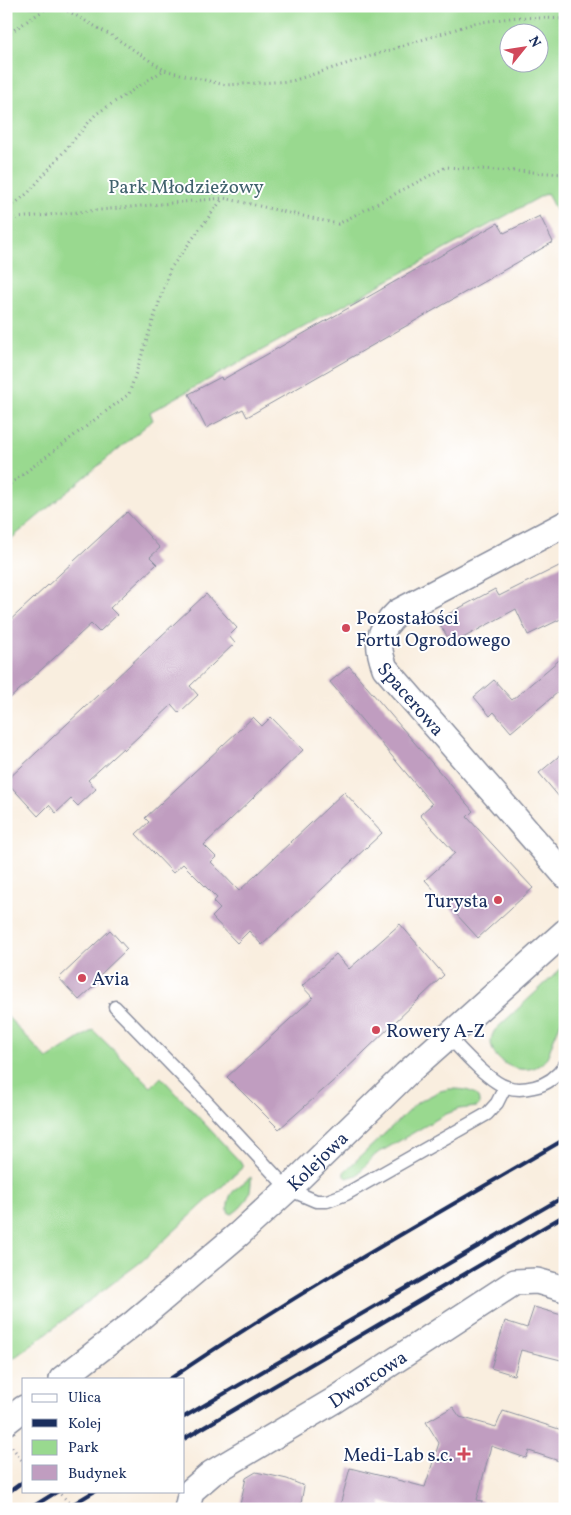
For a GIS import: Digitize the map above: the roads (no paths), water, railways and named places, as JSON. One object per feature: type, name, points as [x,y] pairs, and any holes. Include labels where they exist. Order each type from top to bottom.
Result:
[{"type":"street","name":"Spacerowa","points":[[565,524],[398,612],[386,624],[380,638],[379,652],[385,668],[565,875]]},
{"type":"street","name":"Kolejowa","points":[[63,1378],[135,1322],[288,1189],[406,1074],[565,932]]},
{"type":"street","name":"Dworcowa","points":[[187,1509],[191,1492],[212,1473],[368,1378],[515,1282],[537,1281],[565,1289]]},
{"type":"street","points":[[8,1433],[22,1411]]},
{"type":"lane","points":[[115,1007],[288,1189],[316,1201],[327,1201],[346,1194],[487,1114],[497,1103],[505,1087]]},
{"type":"lane","points":[[448,1036],[485,1073],[505,1087],[526,1089],[544,1085],[558,1074],[565,1065]]},
{"type":"railway","points":[[172,1378],[316,1285],[565,1139]]},
{"type":"railway","points":[[185,1416],[565,1196]]},
{"type":"railway","points":[[185,1438],[565,1215]]},
{"type":"railway","points":[[6,1494],[22,1482]]},
{"type":"railway","points":[[29,1509],[56,1492]]},
{"type":"railway","points":[[65,1509],[93,1492]]},
{"type":"place","name":"Pozostałości Fortu Ogrodowego","points":[[346,628]]},
{"type":"place","name":"Turysta","points":[[498,900]]},
{"type":"place","name":"Avia","points":[[82,978]]},
{"type":"place","name":"Rowery A-Z","points":[[376,1030]]},
{"type":"place","name":"Medi-Lab s.c.","points":[[464,1454]]},
{"type":"park label","name":"Park Młodzieżowy","points":[[186,186]]}]
